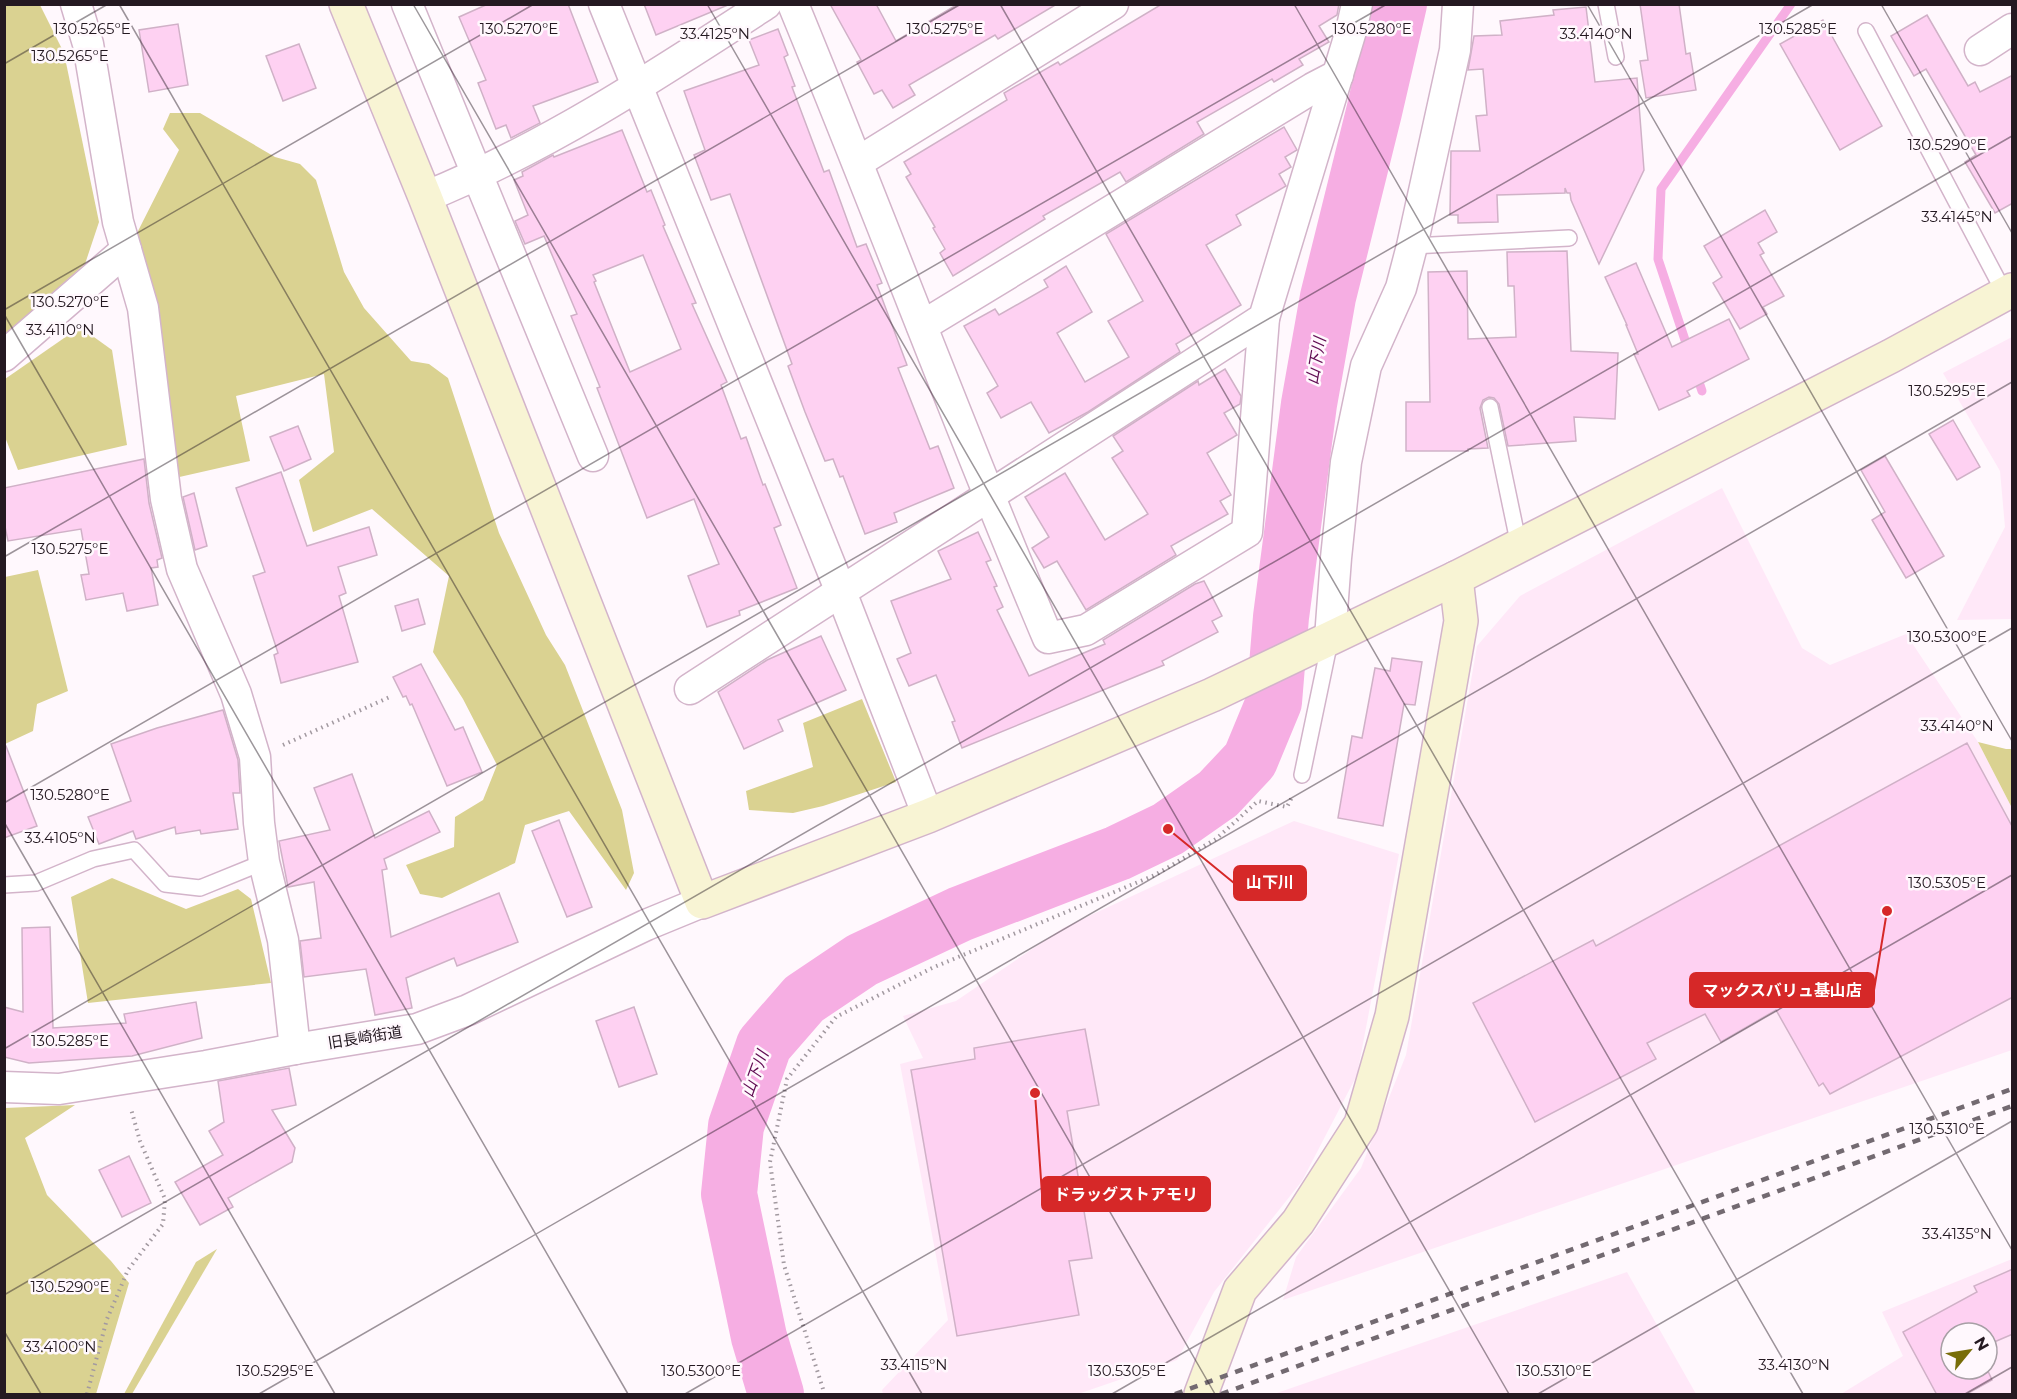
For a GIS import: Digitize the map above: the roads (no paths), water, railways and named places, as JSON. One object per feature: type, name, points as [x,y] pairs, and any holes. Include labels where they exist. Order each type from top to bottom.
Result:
[{"type":"street","points":[[76,4],[88,44],[118,222],[143,308],[166,499],[182,569],[236,694],[255,757],[264,862],[283,940],[295,1049]]},
{"type":"street","points":[[346,4],[425,196],[702,903],[928,816],[1212,695],[1520,546],[1891,356],[2009,292]]},
{"type":"street","points":[[407,4],[592,456]]},
{"type":"street","points":[[604,4],[841,592],[928,816]]},
{"type":"street","points":[[425,196],[477,176],[638,87],[766,4]]},
{"type":"street","points":[[793,4],[858,162],[987,496],[1048,638],[1086,630],[1247,532],[1264,318],[1338,75],[1357,4]]},
{"type":"street","points":[[858,162],[1113,4]]},
{"type":"street","points":[[1322,642],[1336,558],[1346,462],[1366,366],[1401,288],[1412,246],[1455,50],[1458,4]]},
{"type":"street","points":[[1980,50],[2013,29]]},
{"type":"street","points":[[922,326],[1313,87],[1338,75]]},
{"type":"street","points":[[4,356],[126,250]]},
{"type":"street","points":[[690,689],[1264,318]]},
{"type":"street","points":[[1201,1395],[1240,1290],[1298,1222],[1361,1124],[1392,1016],[1461,621],[1456,578]]},
{"type":"street","name":"旧長崎街道","points":[[4,1087],[59,1089],[417,1029],[468,1010],[646,925],[702,903]]},
{"type":"lane","points":[[1606,4],[1616,57]]},
{"type":"lane","points":[[1866,31],[2009,292]]},
{"type":"lane","points":[[1412,246],[1569,238]]},
{"type":"lane","points":[[1490,407],[1520,546]]},
{"type":"lane","points":[[1302,775],[1322,642]]},
{"type":"lane","points":[[4,885],[36,883],[93,859],[134,850],[165,884],[200,888],[264,862]]},
{"type":"waterway","name":"山下川","points":[[776,1394],[759,1337],[729,1194],[736,1126],[764,1045],[804,999],[862,960],[960,914],[1118,853],[1168,829],[1218,794],[1250,760],[1274,702],[1281,617],[1309,404],[1328,297],[1399,4]]},
{"type":"waterway","points":[[1689,352],[1658,259],[1661,189],[1791,4]]},
{"type":"waterway","points":[[1696,373],[1702,391]]},
{"type":"railway","points":[[1175,1394],[2012,1089]]},
{"type":"railway","points":[[1221,1394],[2012,1106]]},
{"type":"place","name":"山下川","points":[[1168,829]]},
{"type":"place","name":"マックスバリュ基山店","points":[[1887,911]]},
{"type":"place","name":"ドラッグストアモリ","points":[[1035,1093]]}]
